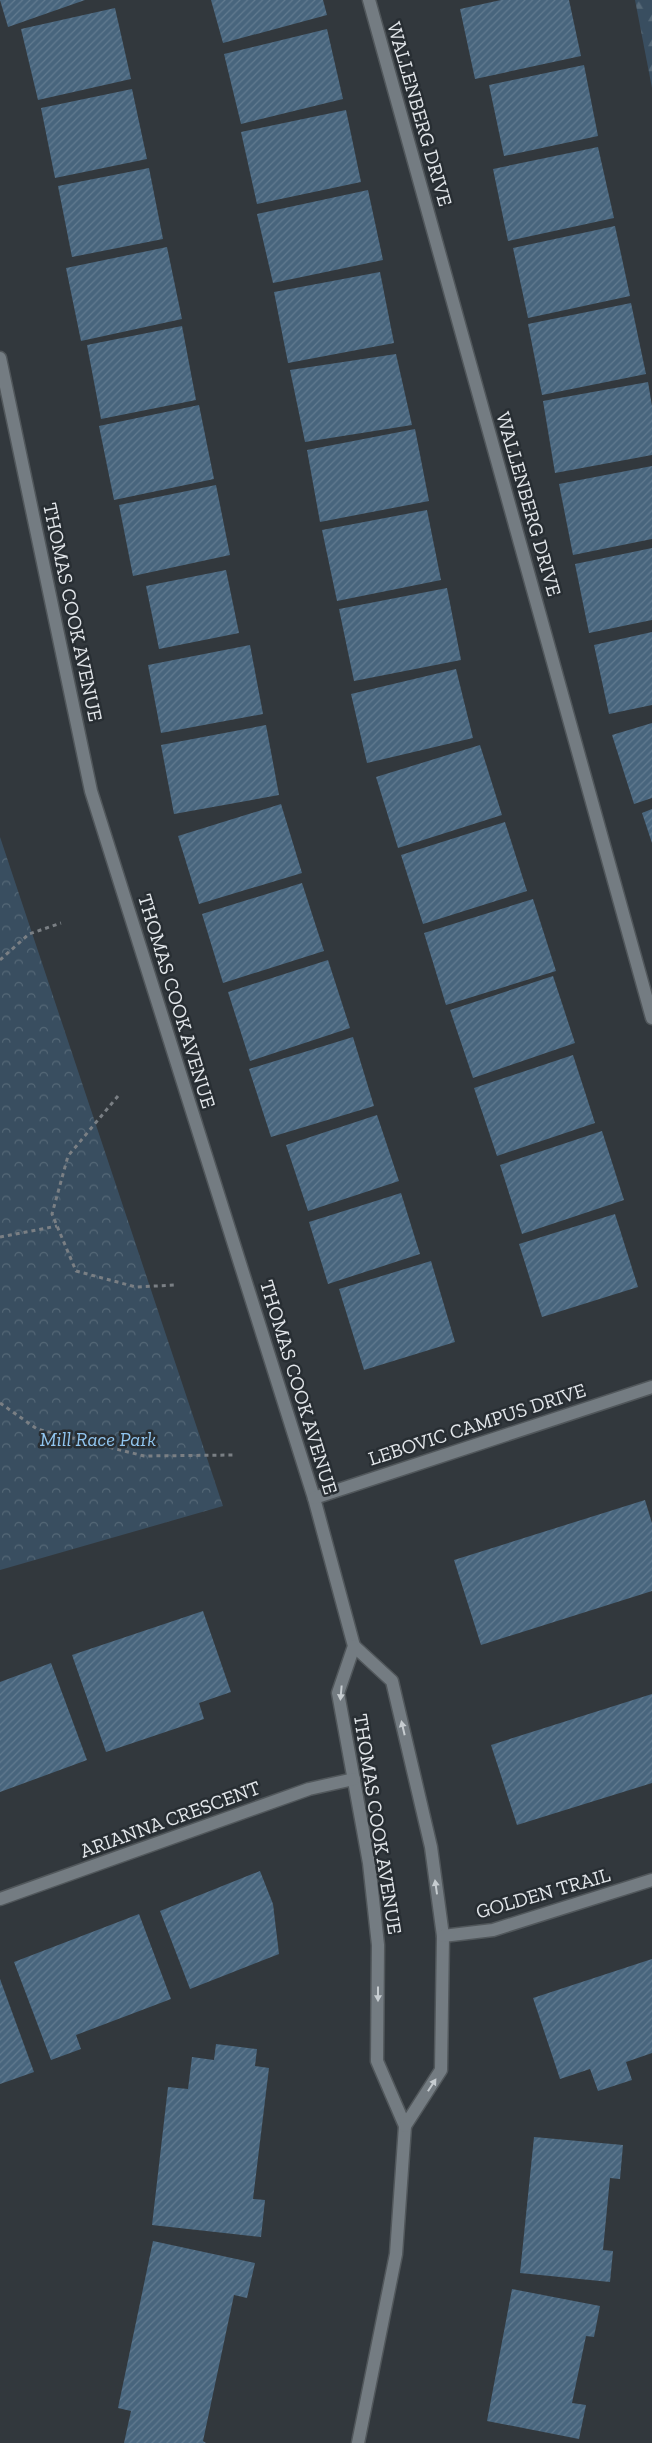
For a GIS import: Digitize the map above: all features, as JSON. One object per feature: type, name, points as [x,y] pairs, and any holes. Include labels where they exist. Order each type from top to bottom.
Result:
[{"type":"street","name":"WALLENBERG DRIVE","points":[[369,0],[652,1018]]},
{"type":"street","name":"THOMAS COOK AVENUE","points":[[0,358],[91,791],[314,1498],[354,1646],[392,1681],[431,1847],[443,1936],[441,2070],[405,2126]]},
{"type":"street","name":"LEBOVIC CAMPUS DRIVE","points":[[314,1498],[652,1387]]},
{"type":"street","name":"THOMAS COOK AVENUE","points":[[354,1646],[338,1693],[369,1863],[378,1945],[378,2061],[405,2126],[396,2254],[358,2443]]},
{"type":"street","name":"ARIANNA CRESCENT","points":[[0,1899],[301,1792],[354,1779]]},
{"type":"street","name":"GOLDEN TRAIL","points":[[443,1936],[492,1930],[652,1880]]},
{"type":"path","points":[[0,960],[29,934],[61,923]]},
{"type":"path","points":[[118,1096],[68,1156],[52,1214],[76,1272],[136,1287],[176,1285]]},
{"type":"path","points":[[0,1237],[57,1226]]},
{"type":"path","points":[[0,1403],[37,1429],[144,1456],[233,1455]]},
{"type":"green space","points":[[635,0],[652,0],[652,88]]},
{"type":"green space","name":"Mill Race Park","points":[[0,837],[223,1506],[0,1570]]},
{"type":"building","points":[[0,0],[85,0],[8,27]]},
{"type":"building","points":[[211,0],[323,0],[327,15],[223,43]]},
{"type":"building","points":[[501,0],[569,0],[581,56],[475,79],[460,9]]},
{"type":"building","points":[[115,8],[131,79],[38,100],[21,29]]},
{"type":"building","points":[[327,29],[343,99],[241,124],[224,54]]},
{"type":"building","points":[[584,65],[598,136],[504,156],[489,85]]},
{"type":"building","points":[[132,89],[147,159],[55,178],[41,108]]},
{"type":"building","points":[[346,110],[361,182],[257,204],[241,132]]},
{"type":"building","points":[[598,147],[614,218],[508,241],[493,169]]},
{"type":"building","points":[[149,168],[163,239],[72,257],[58,186]]},
{"type":"building","points":[[368,190],[383,260],[273,283],[257,214]]},
{"type":"building","points":[[615,226],[630,296],[528,318],[513,248]]},
{"type":"building","points":[[167,247],[182,319],[81,341],[66,268]]},
{"type":"building","points":[[380,272],[394,343],[288,363],[274,292]]},
{"type":"building","points":[[631,303],[646,374],[542,395],[528,324]]},
{"type":"building","points":[[182,326],[196,400],[101,419],[87,345]]},
{"type":"building","points":[[396,354],[412,425],[305,442],[290,370]]},
{"type":"building","points":[[648,382],[652,406],[652,455],[555,473],[543,401]]},
{"type":"building","points":[[199,405],[214,479],[114,500],[99,426]]},
{"type":"building","points":[[415,429],[429,501],[320,522],[307,450]]},
{"type":"building","points":[[652,466],[652,539],[573,555],[559,484]]},
{"type":"building","points":[[216,485],[230,555],[133,576],[119,505]]},
{"type":"building","points":[[427,510],[441,580],[337,601],[322,530]]},
{"type":"building","points":[[652,548],[652,620],[589,633],[575,564]]},
{"type":"building","points":[[226,570],[239,633],[159,649],[146,586]]},
{"type":"building","points":[[447,588],[461,660],[354,681],[339,609]]},
{"type":"building","points":[[652,632],[652,705],[609,714],[594,645]]},
{"type":"building","points":[[250,645],[263,714],[161,733],[148,665]]},
{"type":"building","points":[[456,669],[473,738],[367,763],[351,694]]},
{"type":"building","points":[[652,723],[652,798],[634,804],[612,735]]},
{"type":"building","points":[[266,725],[279,795],[174,814],[161,745]]},
{"type":"building","points":[[480,745],[502,815],[398,848],[376,777]]},
{"type":"building","points":[[281,804],[302,873],[199,904],[178,836]]},
{"type":"building","points":[[652,809],[652,843],[642,813]]},
{"type":"building","points":[[505,822],[527,891],[423,924],[401,855]]},
{"type":"building","points":[[302,883],[324,951],[223,983],[202,914]]},
{"type":"building","points":[[533,899],[556,971],[446,1005],[424,933]]},
{"type":"building","points":[[328,960],[350,1028],[250,1061],[228,992]]},
{"type":"building","points":[[553,976],[575,1043],[473,1078],[450,1010]]},
{"type":"building","points":[[353,1037],[374,1106],[271,1137],[249,1069]]},
{"type":"building","points":[[573,1055],[595,1123],[497,1156],[474,1088]]},
{"type":"building","points":[[377,1115],[399,1181],[308,1211],[286,1145]]},
{"type":"building","points":[[602,1131],[624,1200],[522,1234],[500,1165]]},
{"type":"building","points":[[401,1193],[420,1254],[328,1284],[309,1222]]},
{"type":"building","points":[[615,1214],[638,1287],[542,1317],[519,1244]]},
{"type":"building","points":[[431,1261],[455,1342],[364,1370],[339,1289]]},
{"type":"building","points":[[645,1500],[652,1523],[652,1591],[481,1645],[454,1560]]},
{"type":"building","points":[[203,1611],[231,1692],[199,1703],[204,1719],[106,1752],[72,1655]]},
{"type":"building","points":[[51,1663],[87,1760],[0,1792],[0,1682]]},
{"type":"building","points":[[652,1694],[652,1783],[517,1825],[491,1745]]},
{"type":"building","points":[[260,1871],[273,1904],[279,1954],[190,1989],[160,1911]]},
{"type":"building","points":[[139,1914],[171,1999],[76,2035],[81,2049],[51,2060],[14,1962]]},
{"type":"building","points":[[652,1959],[652,2053],[626,2062],[632,2080],[598,2091],[590,2069],[560,2079],[533,1998]]},
{"type":"building","points":[[0,1979],[34,2072],[0,2084]]},
{"type":"building","points":[[216,2044],[257,2049],[255,2066],[269,2068],[253,2199],[265,2200],[261,2237],[152,2225],[168,2087],[188,2089],[192,2057],[214,2060]]},
{"type":"building","points":[[534,2137],[623,2145],[620,2179],[610,2178],[603,2250],[613,2251],[610,2282],[520,2273]]},
{"type":"building","points":[[153,2241],[255,2263],[247,2298],[234,2295],[203,2441],[206,2443],[124,2443],[131,2411],[118,2408]]},
{"type":"building","points":[[512,2289],[600,2306],[594,2337],[586,2336],[572,2403],[586,2405],[579,2439],[487,2421]]}]
